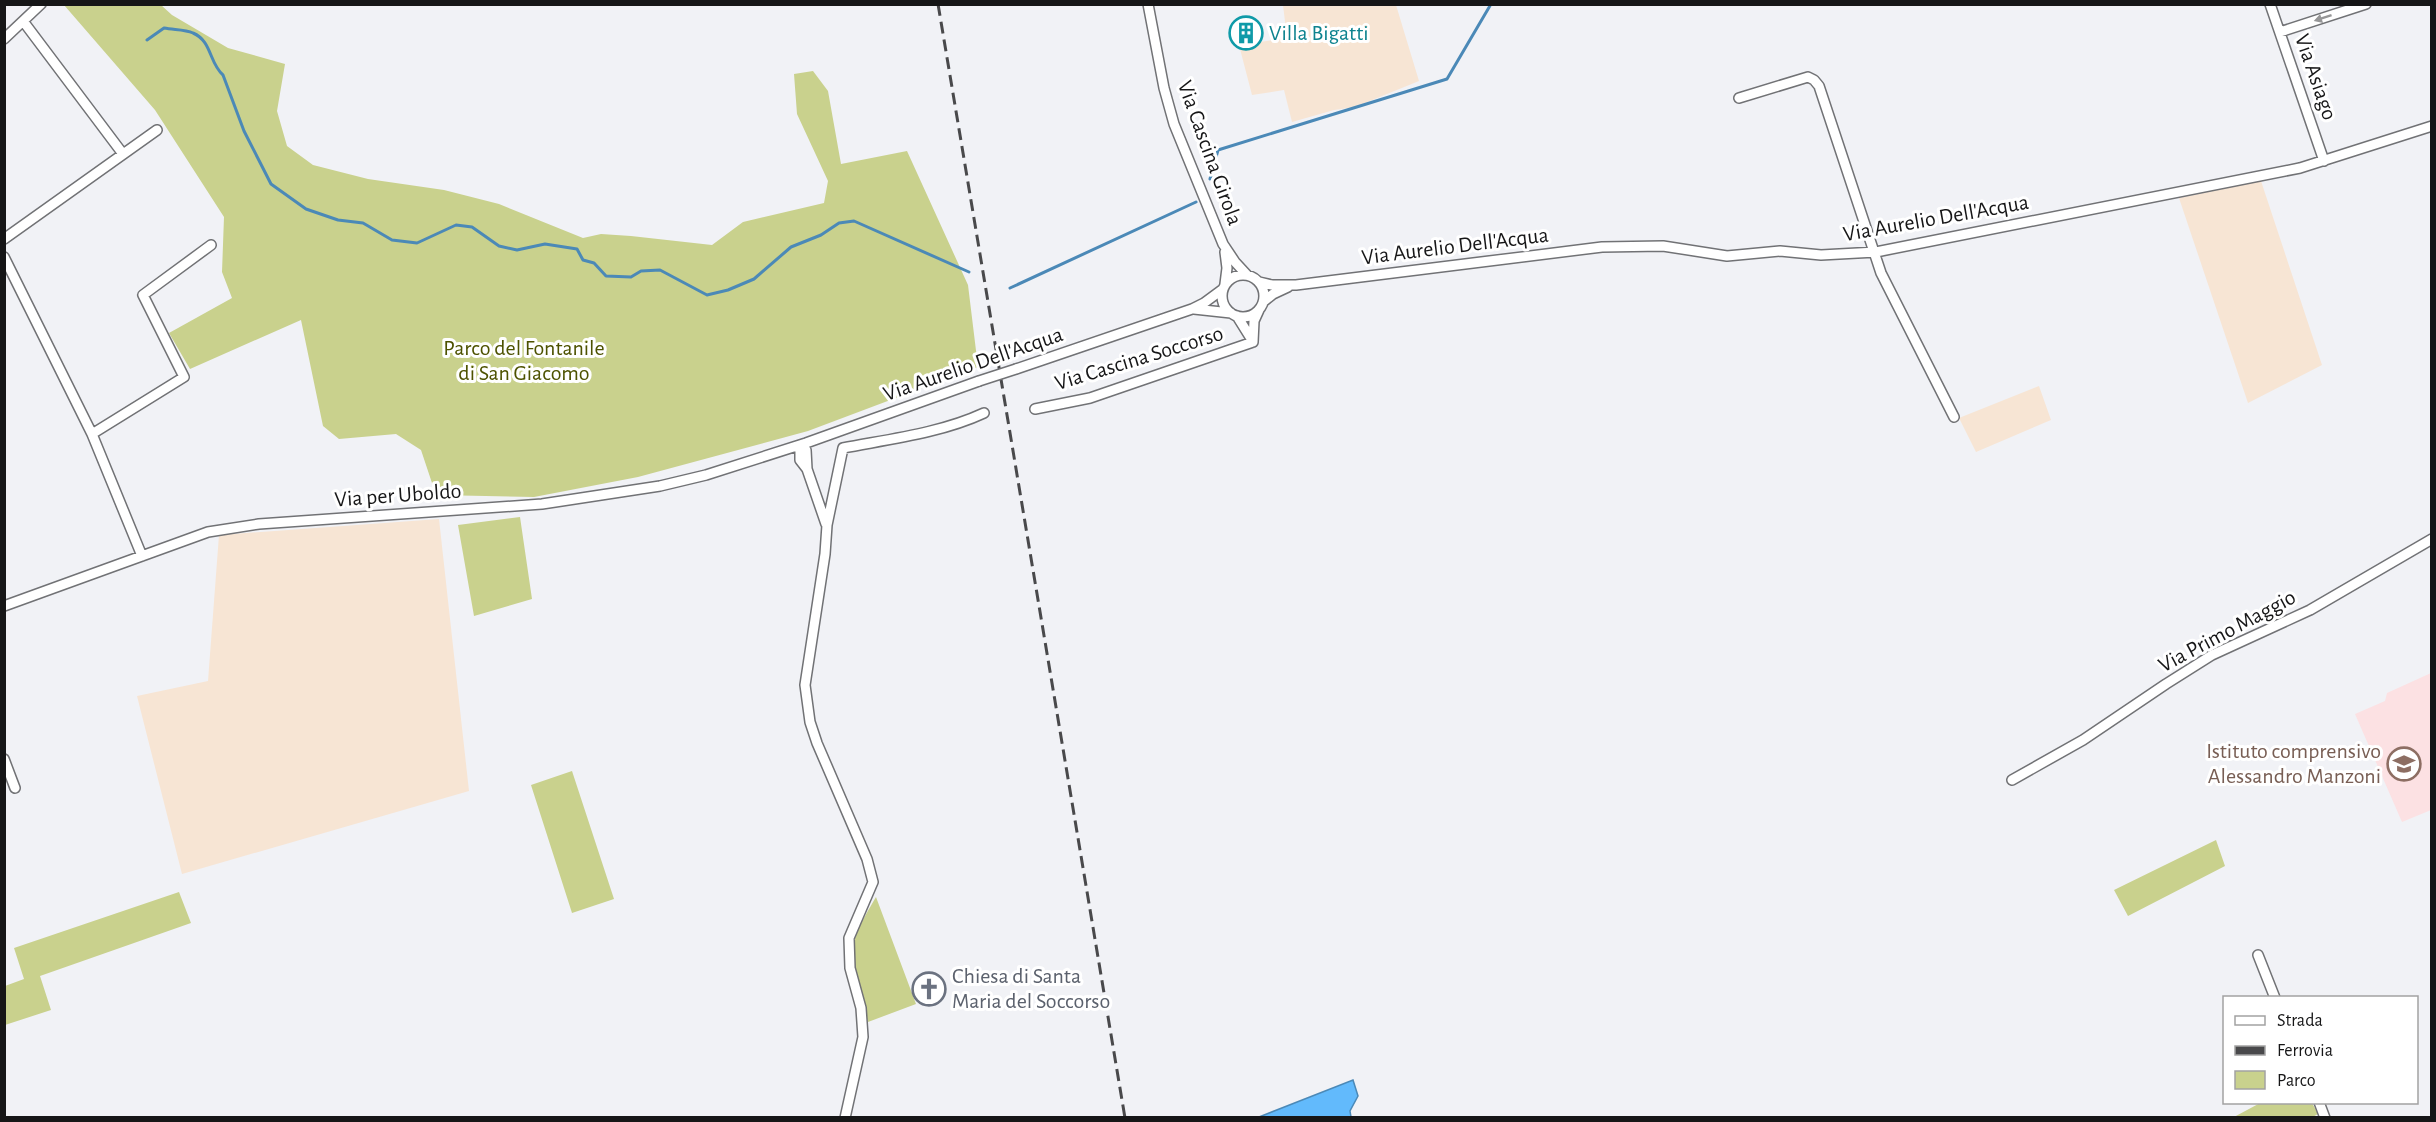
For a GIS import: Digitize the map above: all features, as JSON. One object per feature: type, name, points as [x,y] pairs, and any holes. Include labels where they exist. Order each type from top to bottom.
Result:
[{"type":"street","points":[[4,39],[41,4]]},
{"type":"street","name":"Via Cascina Girola","points":[[1148,4],[1172,115],[1223,244],[1227,268],[1224,286]]},
{"type":"street","name":"Via Asiago","points":[[2270,4],[2324,161]]},
{"type":"street","points":[[2280,32],[2366,4]]},
{"type":"street","points":[[23,21],[123,154]]},
{"type":"street","points":[[1739,98],[1808,77],[1819,86],[1890,294],[1954,417]]},
{"type":"street","name":"Via Aurelio Dell'Acqua","points":[[1259,282],[1272,285],[1296,285],[1602,247],[1663,246],[1727,256],[1780,251],[1821,255],[1876,252],[2324,161],[2432,126]]},
{"type":"street","points":[[4,239],[157,130]]},
{"type":"street","points":[[92,434],[184,376],[143,295],[211,244]]},
{"type":"street","name":"Via Cascina Girola","points":[[1223,244],[1247,275]]},
{"type":"street","points":[[4,257],[92,434],[142,556]]},
{"type":"street","points":[[1247,275],[1259,282],[1264,295],[1261,305],[1250,315],[1234,315],[1224,305],[1224,286],[1235,276],[1247,275]]},
{"type":"street","name":"Via Aurelio Dell'Acqua","points":[[1261,305],[1273,294],[1296,285]]},
{"type":"street","name":"Via Aurelio Dell'Acqua","points":[[801,445],[979,381],[1192,309],[1204,303],[1224,286]]},
{"type":"street","name":"Via Cascina Soccorso","points":[[1253,342],[1254,321],[1261,305]]},
{"type":"street","name":"Via Aurelio Dell'Acqua","points":[[1192,309],[1234,315]]},
{"type":"street","name":"Via Cascina Soccorso","points":[[1234,315],[1253,342]]},
{"type":"street","name":"Via Cascina Soccorso","points":[[1035,409],[1090,398],[1253,342]]},
{"type":"street","points":[[845,1118],[863,1037],[861,1008],[850,968],[849,938],[873,882],[867,859],[810,722],[806,685],[827,525],[843,448],[941,428],[984,413]]},
{"type":"street","points":[[801,445],[800,460],[807,469],[827,525]]},
{"type":"street","name":"Via per Uboldo","points":[[4,606],[208,532],[259,524],[526,506],[616,494],[706,475],[801,445]]},
{"type":"street","name":"Via Primo Maggio","points":[[2012,780],[2083,740],[2212,655],[2310,610],[2432,539]]},
{"type":"street","points":[[4,759],[15,788]]},
{"type":"street","points":[[2258,955],[2274,996]]},
{"type":"shaded area","points":[[1283,5],[1396,5],[1419,81],[1355,107],[1334,110],[1292,122],[1284,90],[1252,95],[1239,45],[1287,38]]},
{"type":"shaded area","points":[[2261,181],[2322,365],[2248,403],[2179,198]]},
{"type":"shaded area","points":[[2039,386],[2051,420],[1976,452],[1959,418]]},
{"type":"shaded area","points":[[439,519],[469,791],[182,874],[137,696],[208,681],[219,535]]},
{"type":"shaded area","name":"Istituto comprensivo Alessandro Manzoni","points":[[2431,673],[2431,810],[2402,822],[2355,714],[2385,701],[2387,693]]},
{"type":"green space","name":"Parco del Fontanile di San Giacomo","points":[[64,5],[161,5],[172,15],[228,48],[285,64],[277,111],[287,146],[313,165],[368,179],[444,190],[499,204],[583,238],[601,234],[712,245],[743,222],[824,203],[828,181],[797,114],[794,74],[813,71],[828,91],[841,164],[907,151],[968,285],[978,367],[808,431],[638,477],[534,497],[436,495],[421,450],[396,434],[339,439],[323,426],[301,320],[190,369],[169,333],[232,298],[222,272],[224,217],[155,110]]},
{"type":"green space","points":[[520,517],[532,599],[474,616],[458,525]]},
{"type":"green space","points":[[572,771],[614,899],[572,913],[531,785]]},
{"type":"green space","points":[[2216,840],[2225,866],[2128,916],[2114,890]]},
{"type":"green space","points":[[179,892],[191,923],[40,976],[51,1010],[5,1025],[5,986],[24,979],[14,948]]},
{"type":"green space","points":[[876,897],[916,1004],[868,1022],[855,979],[852,957],[856,935]]},
{"type":"green space","points":[[2258,1104],[2313,1104],[2318,1114],[2311,1118],[2234,1117]]},
{"type":"water","points":[[1353,1080],[1358,1096],[1350,1111],[1351,1117],[1259,1117]]},
{"type":"waterway","points":[[1210,179],[1218,150],[1447,79],[1491,4]]},
{"type":"waterway","points":[[147,40],[164,28],[193,33],[204,41],[218,70],[223,75],[244,131],[271,184],[306,209],[338,220],[363,223],[392,240],[417,243],[456,225],[472,227],[499,246],[517,250],[545,244],[577,249],[583,260],[594,263],[606,276],[631,277],[641,271],[660,270],[707,295],[728,290],[754,279],[791,247],[821,235],[839,223],[854,221],[969,272]]},
{"type":"waterway","points":[[1010,288],[1196,202]]},
{"type":"railway","points":[[938,4],[1125,1118]]},
{"type":"place","name":"Villa Bigatti","points":[[1246,33]]},
{"type":"place","name":"Istituto comprensivo Alessandro Manzoni","points":[[2404,764]]},
{"type":"place","name":"Chiesa di Santa Maria del Soccorso","points":[[929,989]]}]
